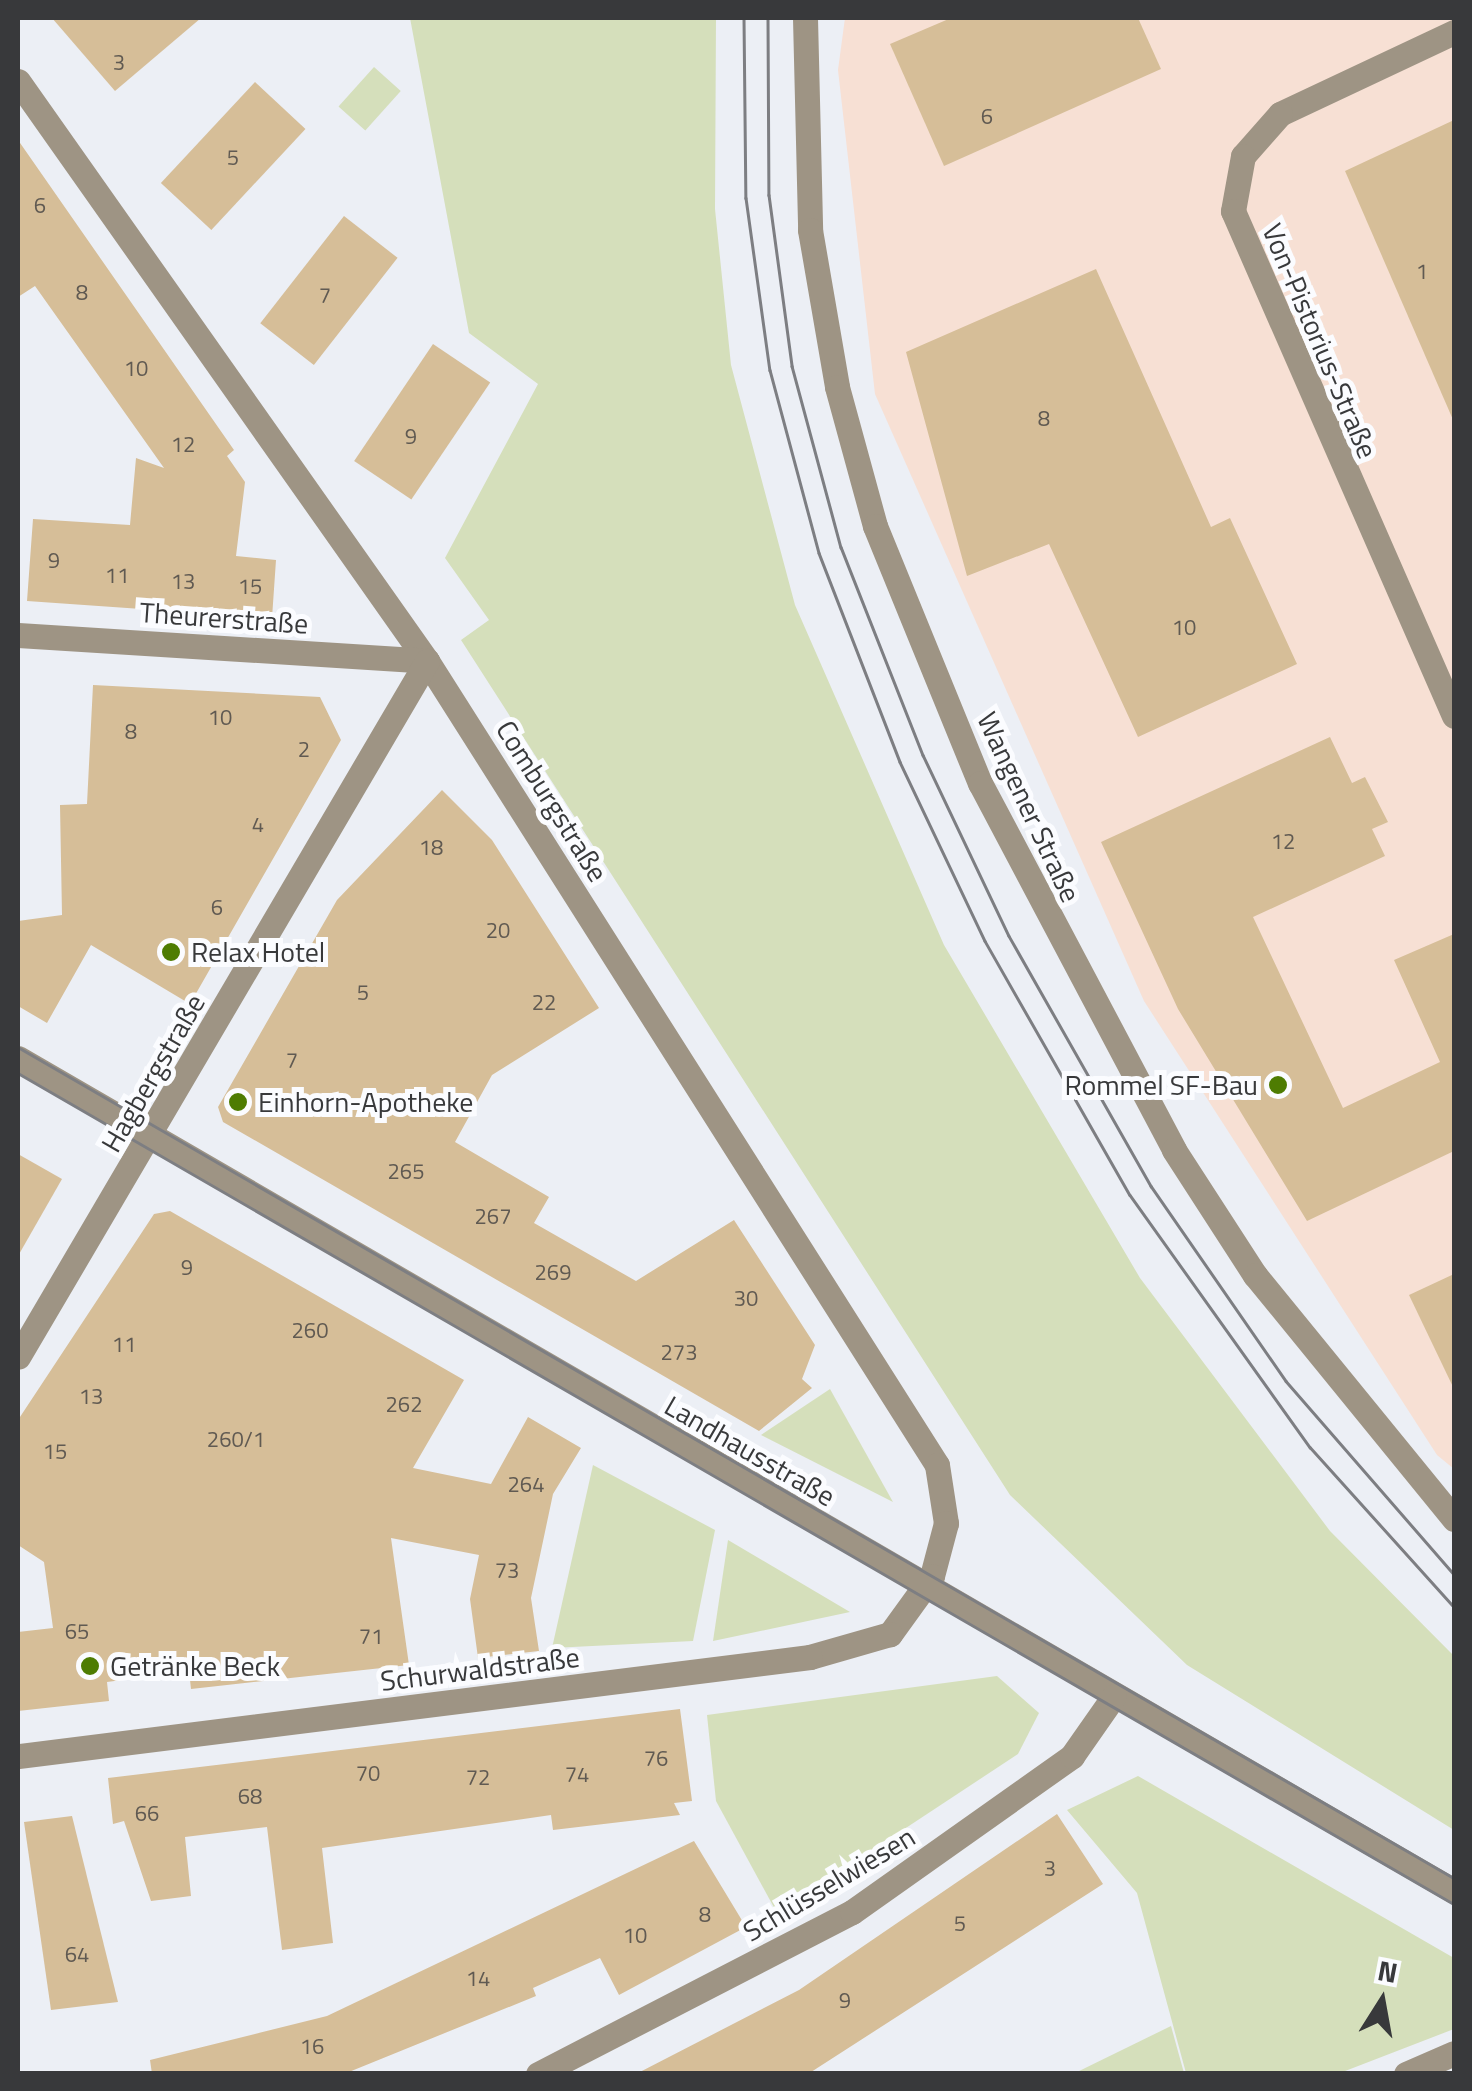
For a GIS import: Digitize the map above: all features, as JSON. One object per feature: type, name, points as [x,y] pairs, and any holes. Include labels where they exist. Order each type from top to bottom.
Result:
[{"type":"street","name":"Wangener Straße","points":[[805,18],[810,230],[836,387],[875,526],[980,783],[1174,1150],[1256,1276],[1454,1520]]},
{"type":"street","name":"Von-Pistorius-Straße","points":[[1454,32],[1280,114],[1242,156],[1233,211],[1454,716]]},
{"type":"street","name":"Comburgstraße","points":[[18,81],[427,661],[937,1465],[946,1523],[926,1588]]},
{"type":"street","name":"Theurerstraße","points":[[18,635],[427,661]]},
{"type":"street","name":"Hagbergstraße","points":[[18,1357],[152,1135],[427,661]]},
{"type":"street","name":"Landhausstraße","points":[[18,1058],[1454,1891]]},
{"type":"street","name":"Schurwaldstraße","points":[[18,1756],[810,1657],[890,1634],[926,1588]]},
{"type":"street","name":"Schlüsselwiesen","points":[[538,2074],[852,1912],[1072,1756],[1114,1696]]},
{"type":"street","points":[[1406,2074],[1454,2053]]},
{"type":"shaded area","points":[[845,18],[1454,18],[1454,1469],[1437,1455],[1144,1001],[875,394],[838,70]]},
{"type":"green space","points":[[410,18],[716,18],[715,209],[731,365],[795,605],[944,945],[1140,1278],[1330,1531],[1454,1656],[1454,1830],[1187,1665],[1010,1495],[461,640],[489,620],[445,558],[538,384],[469,333]]},
{"type":"green space","points":[[374,67],[401,91],[365,130],[339,106]]},
{"type":"green space","points":[[830,1389],[893,1502],[761,1435]]},
{"type":"green space","points":[[593,1465],[715,1530],[693,1641],[552,1648]]},
{"type":"green space","points":[[728,1540],[850,1612],[713,1641]]},
{"type":"green space","points":[[997,1676],[1039,1713],[1018,1754],[777,1913],[716,1801],[707,1715]]},
{"type":"green space","points":[[1138,1776],[1454,1958],[1454,2029],[1340,2073],[1186,2073],[1137,1893],[1067,1810]]},
{"type":"green space","points":[[1171,2026],[1184,2073],[1075,2073]]},
{"type":"building","points":[[52,18],[201,18],[115,91]]},
{"type":"building","points":[[951,18],[1138,18],[1161,69],[944,166],[890,44]]},
{"type":"building","points":[[255,82],[305,129],[211,230],[161,183]]},
{"type":"building","points":[[1454,120],[1454,422],[1345,171]]},
{"type":"building","points":[[18,140],[234,450],[227,456],[245,482],[236,556],[276,560],[272,618],[27,601],[33,519],[130,525],[136,458],[164,468],[35,286],[18,297]]},
{"type":"building","points":[[344,216],[398,258],[314,365],[260,323]]},
{"type":"building","points":[[1096,269],[1211,527],[1230,518],[1297,664],[1138,737],[1049,544],[967,576],[906,352]]},
{"type":"building","points":[[433,344],[490,383],[411,499],[354,461]]},
{"type":"building","points":[[93,685],[320,697],[341,740],[190,1004],[91,945],[47,1023],[18,1006],[18,921],[62,915],[60,805],[87,804]]},
{"type":"building","points":[[1330,737],[1352,783],[1365,777],[1388,822],[1372,829],[1385,856],[1253,917],[1343,1108],[1440,1062],[1394,960],[1454,934],[1454,1151],[1307,1221],[1178,1009],[1101,842]]},
{"type":"building","points":[[442,790],[492,840],[599,1008],[492,1075],[455,1142],[549,1197],[534,1223],[636,1281],[734,1220],[815,1345],[802,1379],[812,1388],[759,1431],[223,1122],[218,1107],[337,900]]},
{"type":"building","points":[[18,1154],[62,1179],[18,1256]]},
{"type":"building","points":[[170,1211],[464,1380],[413,1468],[491,1484],[528,1417],[581,1448],[553,1494],[531,1598],[539,1651],[478,1658],[470,1599],[479,1555],[391,1538],[409,1665],[191,1689],[189,1671],[107,1682],[109,1701],[18,1711],[18,1632],[53,1628],[44,1562],[18,1545],[18,1420],[154,1214]]},
{"type":"building","points":[[1454,1274],[1454,1389],[1409,1295]]},
{"type":"building","points":[[680,1709],[692,1801],[674,1803],[680,1815],[553,1830],[551,1815],[322,1848],[333,1943],[282,1950],[267,1827],[185,1837],[191,1896],[151,1901],[124,1821],[113,1824],[108,1778]]},
{"type":"building","points":[[1057,1814],[1103,1884],[808,2074],[636,2074],[799,1990]]},
{"type":"building","points":[[72,1816],[118,2002],[51,2010],[24,1822]]},
{"type":"building","points":[[694,1841],[746,1927],[619,1995],[600,1958],[533,1988],[536,1996],[344,2074],[152,2074],[150,2060],[327,2016]]},
{"type":"tram line","points":[[744,18],[746,198],[770,370],[819,553],[900,762],[985,941],[1130,1195],[1310,1447],[1454,1607]]},
{"type":"tram line","points":[[768,18],[769,195],[792,366],[841,547],[923,755],[1009,936],[1151,1186],[1286,1381],[1454,1574]]},
{"type":"tram line","points":[[18,1047],[1454,1878]]},
{"type":"tram line","points":[[18,1073],[1454,1904]]},
{"type":"place","name":"Relax Hotel","points":[[171,952]]},
{"type":"place","name":"Rommel SF-Bau","points":[[1278,1085]]},
{"type":"place","name":"Einhorn-Apotheke","points":[[238,1102]]},
{"type":"place","name":"Getränke Beck","points":[[90,1666]]}]
